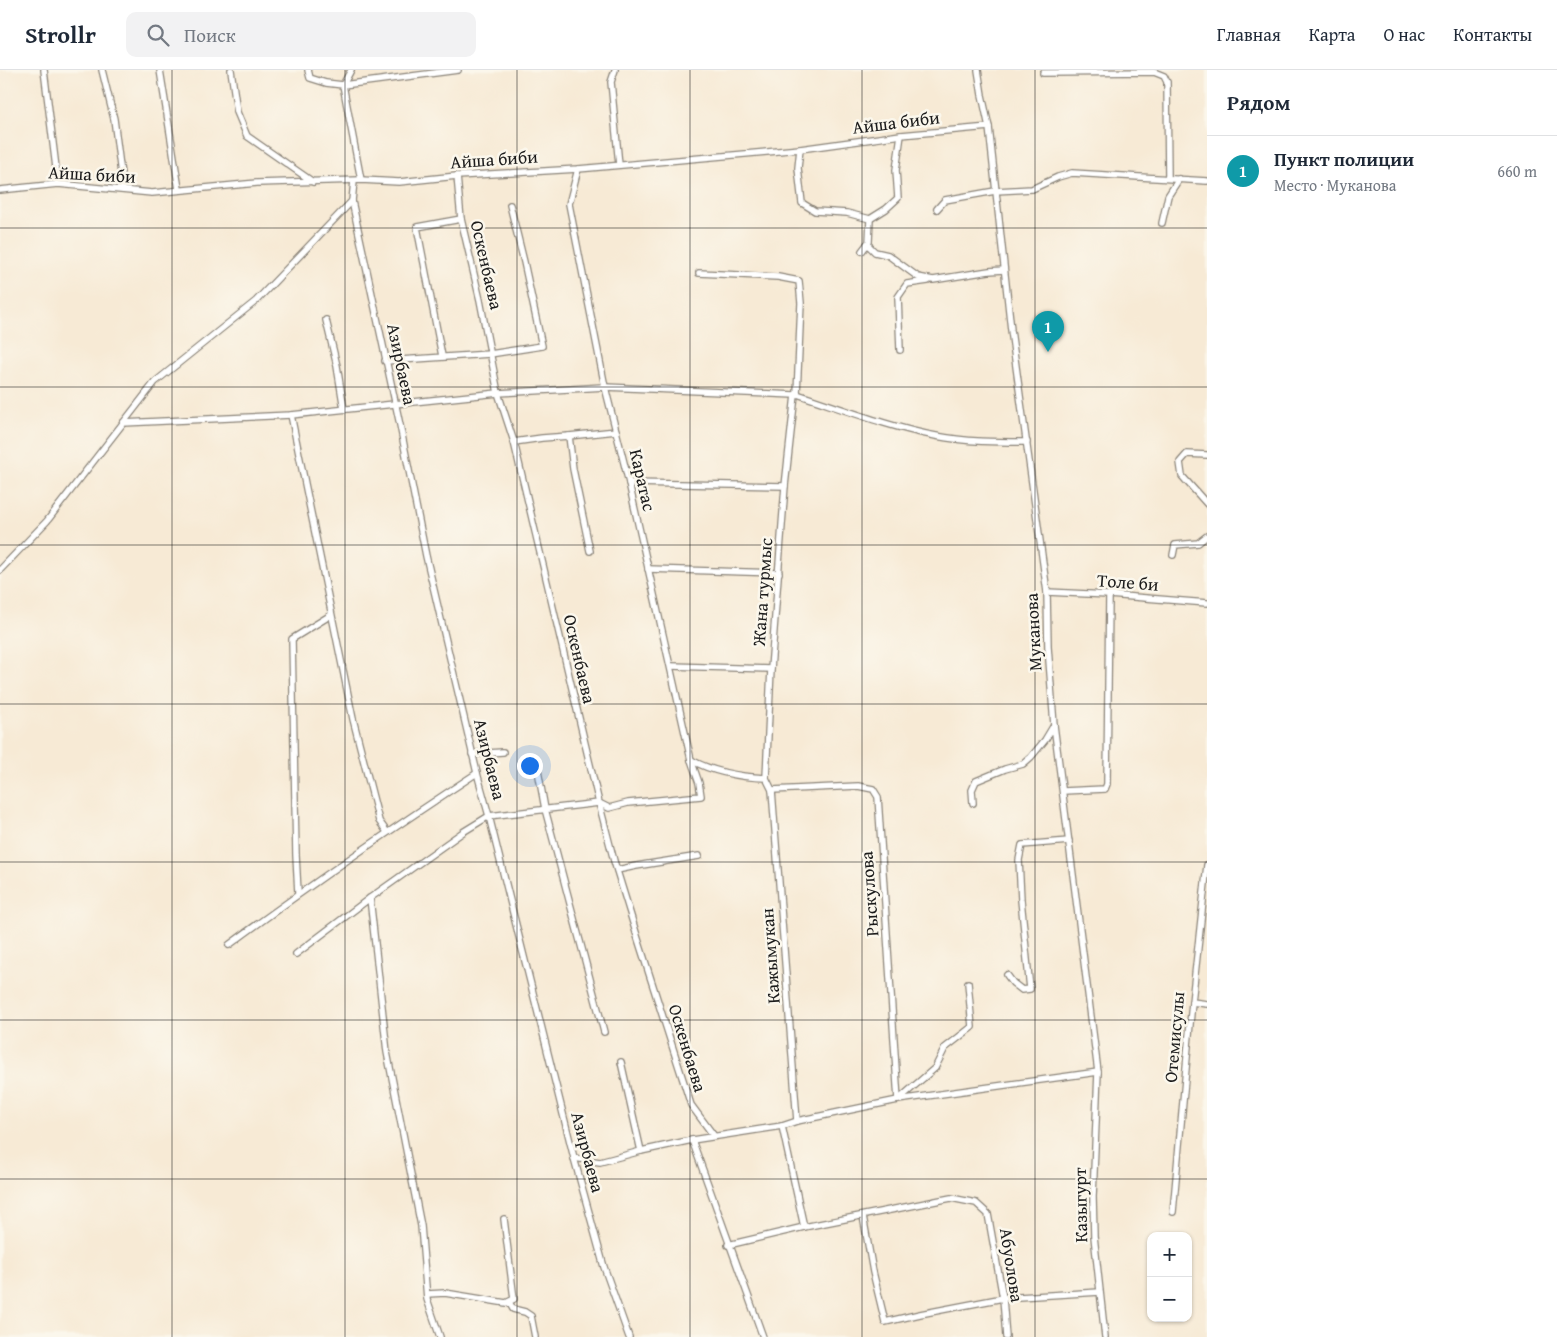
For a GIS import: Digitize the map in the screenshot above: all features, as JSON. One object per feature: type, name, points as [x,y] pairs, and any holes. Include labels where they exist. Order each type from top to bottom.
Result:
[{"type":"street","points":[[44,70],[58,184]]},
{"type":"street","points":[[102,70],[114,119],[123,190]]},
{"type":"street","points":[[160,70],[179,189]]},
{"type":"street","points":[[231,70],[237,112],[247,136],[312,182]]},
{"type":"street","points":[[308,70],[310,78],[326,83],[343,85],[458,70]]},
{"type":"street","points":[[343,85],[351,70]]},
{"type":"street","points":[[615,70],[611,82],[619,165]]},
{"type":"street","name":"Муканова","points":[[978,70],[989,127],[1004,270],[1047,592],[1048,647],[1054,725],[1098,1072]]},
{"type":"street","points":[[1043,73],[1154,72],[1164,76],[1168,82],[1168,178]]},
{"type":"street","name":"Азирбаева","points":[[343,85],[357,181],[352,201],[426,556],[472,754],[574,1158],[604,1268],[629,1337]]},
{"type":"street","name":"Айша биби","points":[[0,190],[58,184],[152,193],[257,183],[399,182],[458,176],[578,169],[800,149],[901,135],[989,127]]},
{"type":"street","points":[[800,149],[798,168],[802,203],[815,212],[847,212],[870,219],[886,210],[898,198],[896,170],[901,135]]},
{"type":"street","name":"Каратас","points":[[578,169],[569,204],[605,387],[629,483],[691,760],[701,796],[628,803],[609,808],[599,803]]},
{"type":"street","points":[[937,209],[945,200],[996,191],[1032,189],[1072,173],[1207,181]]},
{"type":"street","name":"Оскенбаева","points":[[458,176],[461,220],[480,300],[498,393],[514,442],[599,803],[617,870],[691,1105],[714,1136]]},
{"type":"street","points":[[1162,223],[1168,196],[1178,179]]},
{"type":"street","points":[[0,570],[47,521],[155,382],[256,301],[352,201]]},
{"type":"street","points":[[386,361],[490,354],[542,346],[510,205]]},
{"type":"street","points":[[862,251],[869,242],[870,219]]},
{"type":"street","points":[[442,356],[418,227],[461,220]]},
{"type":"street","points":[[868,244],[875,252],[888,255],[918,277],[933,280]]},
{"type":"street","points":[[900,350],[898,297],[907,284],[1004,270]]},
{"type":"street","points":[[699,273],[778,277],[799,281],[801,313],[796,395]]},
{"type":"street","points":[[326,320],[337,366],[344,409]]},
{"type":"street","points":[[123,423],[291,415],[498,393],[605,387],[796,395],[907,429],[938,436],[988,442],[1028,442]]},
{"type":"street","name":"Жана турмыс","points":[[772,790],[766,778],[771,669],[786,486],[796,395]]},
{"type":"street","points":[[291,415],[353,719],[379,821],[388,832]]},
{"type":"street","points":[[514,442],[616,431]]},
{"type":"street","points":[[569,436],[573,468],[590,550]]},
{"type":"street","points":[[1207,455],[1187,454],[1180,462],[1182,476],[1207,504]]},
{"type":"street","points":[[629,483],[786,486]]},
{"type":"street","points":[[1173,555],[1174,546],[1198,543],[1207,536]]},
{"type":"street","points":[[648,569],[779,572]]},
{"type":"street","name":"Толе би","points":[[1047,592],[1207,603]]},
{"type":"street","points":[[1063,791],[1105,789],[1107,784],[1109,595]]},
{"type":"street","points":[[298,893],[292,639],[331,615]]},
{"type":"street","points":[[671,666],[771,669]]},
{"type":"street","points":[[973,803],[972,790],[976,781],[1005,768],[1023,764],[1040,746],[1054,725]]},
{"type":"street","points":[[472,754],[503,752]]},
{"type":"street","points":[[691,760],[704,767],[743,777],[766,778]]},
{"type":"street","points":[[538,765],[545,809],[604,1032]]},
{"type":"street","points":[[229,945],[298,893],[477,773]]},
{"type":"street","name":"Рыскулова","points":[[772,790],[858,786],[873,788],[878,797],[898,1100]]},
{"type":"street","name":"Кажымукан","points":[[772,790],[797,1121]]},
{"type":"street","points":[[296,954],[370,898],[463,832],[489,816],[599,803]]},
{"type":"street","points":[[1007,975],[1022,990],[1030,989],[1021,900],[1019,860],[1022,845],[1069,841]]},
{"type":"street","points":[[617,870],[699,856]]},
{"type":"street","name":"Отемисулы","points":[[1173,1212],[1192,1002],[1207,865]]},
{"type":"street","points":[[370,898],[387,1052],[421,1226],[427,1294],[440,1337]]},
{"type":"street","points":[[898,1100],[935,1068],[945,1048],[972,1027],[968,983]]},
{"type":"street","points":[[1192,1002],[1207,1004]]},
{"type":"street","points":[[621,1062],[641,1151]]},
{"type":"street","points":[[574,1158],[600,1162],[692,1140],[782,1126],[797,1121],[898,1100],[1098,1072]]},
{"type":"street","name":"Казыгурт","points":[[1098,1072],[1093,1197],[1094,1236],[1105,1337]]},
{"type":"street","points":[[782,1126],[804,1227]]},
{"type":"street","points":[[692,1140],[728,1245],[763,1337]]},
{"type":"street","name":"Абуолова","points":[[863,1216],[951,1198],[976,1203],[988,1214],[1003,1298],[1006,1337]]},
{"type":"street","points":[[728,1245],[804,1227],[863,1216],[873,1272],[885,1322],[1003,1298],[1100,1292]]},
{"type":"street","points":[[427,1294],[445,1293],[506,1303],[514,1299],[504,1219]]},
{"type":"street","points":[[509,1302],[513,1309],[525,1312],[531,1316],[535,1337]]},
{"type":"place","name":"Пункт полиции","points":[[1048,352]]}]
